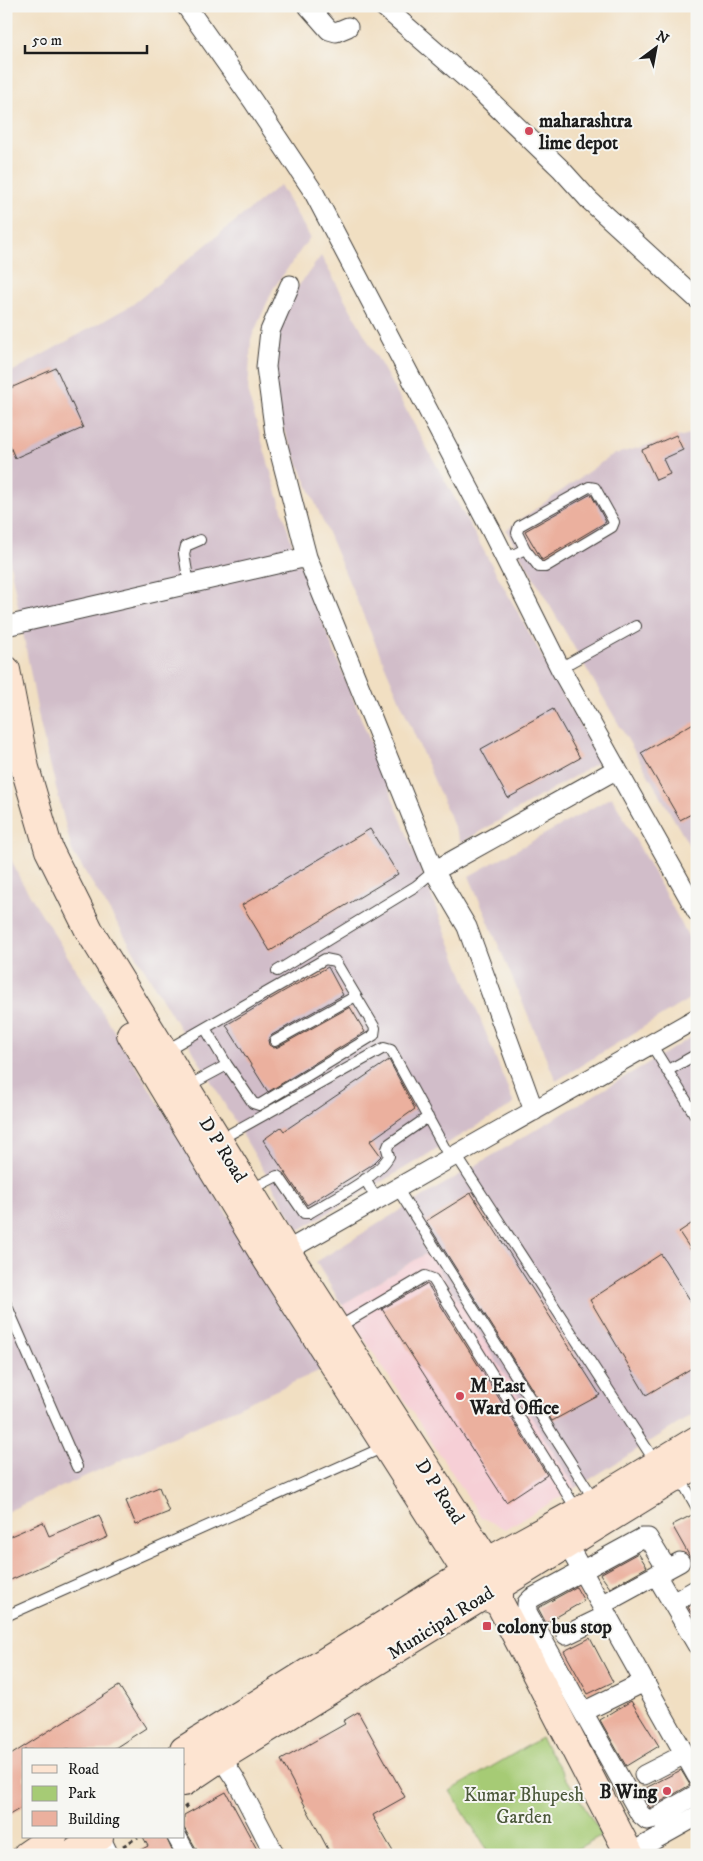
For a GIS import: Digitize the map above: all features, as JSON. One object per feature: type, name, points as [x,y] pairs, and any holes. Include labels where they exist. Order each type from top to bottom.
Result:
[{"type":"street","points":[[186,6],[313,191],[506,560],[560,668],[697,912]]},
{"type":"street","points":[[308,6],[329,30],[336,32],[348,27]]},
{"type":"street","points":[[383,6],[475,86],[561,169],[589,200],[697,300]]},
{"type":"street","points":[[290,285],[270,332],[266,367],[275,434],[306,557],[434,871],[466,927],[534,1111]]},
{"type":"street","points":[[6,626],[306,557]]},
{"type":"street","name":"D P Road","points":[[6,670],[25,768],[33,827],[31,854],[277,1256],[387,1446],[487,1584]]},
{"type":"street","name":"D P Road","points":[[6,761],[33,827]]},
{"type":"street","points":[[434,871],[617,769]]},
{"type":"street","name":"D P Road","points":[[89,947],[164,1052],[249,1190],[277,1256],[336,1329],[487,1584],[629,1854]]},
{"type":"street","points":[[277,1256],[697,1018]]},
{"type":"street","name":"Municipal Road","points":[[487,1584],[588,1515],[677,1468],[697,1440]]},
{"type":"street","name":"Municipal Road","points":[[185,1780],[203,1747],[487,1584],[567,1544],[588,1515]]},
{"type":"street","points":[[697,1645],[672,1603],[668,1569],[648,1538],[642,1538],[532,1598],[527,1603],[527,1612],[640,1814],[648,1820],[655,1818],[697,1794]]},
{"type":"street","points":[[567,1544],[697,1776]]},
{"type":"street","points":[[566,1635],[668,1569]]},
{"type":"street","points":[[672,1603],[697,1589]]},
{"type":"street","points":[[583,1712],[644,1682]]},
{"type":"street","points":[[203,1747],[236,1782],[275,1855]]},
{"type":"street","points":[[644,1775],[685,1754]]},
{"type":"street","points":[[629,1854],[697,1816]]},
{"type":"street","points":[[27,1855],[52,1838]]},
{"type":"street","points":[[72,1855],[98,1838]]},
{"type":"street","points":[[100,1838],[109,1855]]},
{"type":"street","points":[[178,1838],[188,1855]]},
{"type":"lane","points":[[589,487],[595,488],[614,522],[612,527],[545,567],[539,568],[525,550],[517,533],[519,526],[589,487]]},
{"type":"lane","points":[[189,584],[184,554],[186,546],[200,540]]},
{"type":"lane","points":[[506,560],[525,550]]},
{"type":"lane","points":[[560,668],[636,626]]},
{"type":"lane","points":[[277,970],[416,886],[434,871]]},
{"type":"lane","points":[[164,1052],[205,1028],[325,959],[335,961],[375,1028],[374,1035],[259,1105],[252,1102],[205,1028]]},
{"type":"lane","points":[[276,1041],[356,996]]},
{"type":"lane","points":[[651,1044],[697,1118]]},
{"type":"lane","points":[[218,1140],[384,1048],[391,1050],[428,1117],[453,1156],[677,1468],[697,1508]]},
{"type":"lane","points":[[667,1071],[697,1054]]},
{"type":"lane","points":[[186,1087],[227,1065]]},
{"type":"lane","points":[[249,1190],[277,1176],[304,1213],[309,1213],[366,1179],[386,1162],[389,1156],[388,1144],[428,1117]]},
{"type":"lane","points":[[366,1179],[377,1200]]},
{"type":"lane","points":[[398,1188],[588,1515]]},
{"type":"lane","points":[[336,1329],[425,1276],[433,1279],[588,1515]]},
{"type":"lane","points":[[6,1304],[77,1467]]},
{"type":"lane","points":[[6,1616],[387,1446]]},
{"type":"shaded area","points":[[280,185],[310,237],[273,289],[251,339],[248,394],[293,547],[514,1104],[299,1230],[122,931],[72,851],[40,724],[6,542],[6,375],[132,305]]},
{"type":"shaded area","points":[[321,256],[600,761],[461,843],[271,400],[271,351],[291,296]]},
{"type":"shaded area","points":[[697,432],[697,859],[506,530],[612,455]]},
{"type":"shaded area","points":[[612,797],[697,952],[697,994],[556,1081],[469,876]]},
{"type":"shaded area","points":[[6,848],[20,879],[323,1369],[6,1512]]},
{"type":"shaded area","points":[[697,1034],[697,1412],[576,1488],[428,1252],[342,1305],[316,1262]]},
{"type":"shaded area","name":"M East Ward Office","points":[[428,1252],[576,1488],[505,1529],[481,1517],[342,1305]]},
{"type":"green space","name":"Kumar Bhupesh Garden","points":[[541,1738],[602,1835],[566,1855],[490,1855],[450,1791]]},
{"type":"building","points":[[56,368],[83,428],[15,458],[6,437],[6,411],[11,409],[6,397],[6,390]]},
{"type":"building","points":[[676,435],[683,450],[663,459],[670,474],[656,480],[642,450]]},
{"type":"building","points":[[591,494],[606,522],[542,560],[525,531]]},
{"type":"building","points":[[553,709],[580,758],[508,798],[481,749]]},
{"type":"building","points":[[697,721],[697,811],[680,820],[641,753]]},
{"type":"building","points":[[370,829],[398,874],[270,951],[242,905]]},
{"type":"building","points":[[328,967],[343,995],[272,1035],[268,1040],[269,1045],[274,1048],[278,1047],[350,1007],[365,1032],[268,1092],[226,1025]]},
{"type":"building","points":[[389,1060],[415,1109],[370,1141],[381,1156],[373,1164],[307,1205],[263,1140],[281,1127],[284,1131]]},
{"type":"building","points":[[471,1193],[600,1395],[552,1421],[426,1221]]},
{"type":"building","points":[[697,1220],[697,1259],[679,1232]]},
{"type":"building","points":[[661,1254],[697,1311],[697,1365],[646,1395],[590,1300]]},
{"type":"building","points":[[426,1284],[547,1475],[506,1502],[382,1309]]},
{"type":"building","points":[[159,1487],[169,1512],[136,1525],[126,1501]]},
{"type":"building","points":[[694,1514],[697,1515],[697,1573],[672,1525]]},
{"type":"building","points":[[99,1515],[108,1537],[6,1582],[6,1538],[43,1522],[49,1536]]},
{"type":"building","points":[[638,1553],[647,1567],[610,1588],[600,1574]]},
{"type":"building","points":[[576,1587],[584,1601],[546,1623],[538,1608]]},
{"type":"building","points":[[697,1602],[697,1622],[688,1607]]},
{"type":"building","points":[[590,1638],[613,1682],[588,1694],[564,1651]]},
{"type":"building","points":[[119,1686],[146,1728],[115,1748],[22,1748],[22,1807],[6,1817],[6,1758]]},
{"type":"building","points":[[631,1701],[659,1746],[626,1766],[600,1720]]},
{"type":"building","points":[[358,1712],[405,1797],[373,1815],[395,1855],[331,1855],[281,1760],[345,1724],[343,1721]]},
{"type":"building","name":"B Wing","points":[[681,1770],[690,1785],[650,1808],[640,1791]]},
{"type":"building","points":[[226,1792],[260,1855],[198,1855],[185,1830],[185,1814]]},
{"type":"building","points":[[144,1838],[166,1838],[174,1855],[131,1855],[148,1846]]},
{"type":"place","name":"maharashtra lime depot","points":[[529,131]]},
{"type":"place","name":"M East Ward Office","points":[[460,1396]]},
{"type":"place","name":"colony bus stop","points":[[487,1626]]},
{"type":"place","name":"B Wing","points":[[667,1791]]}]
